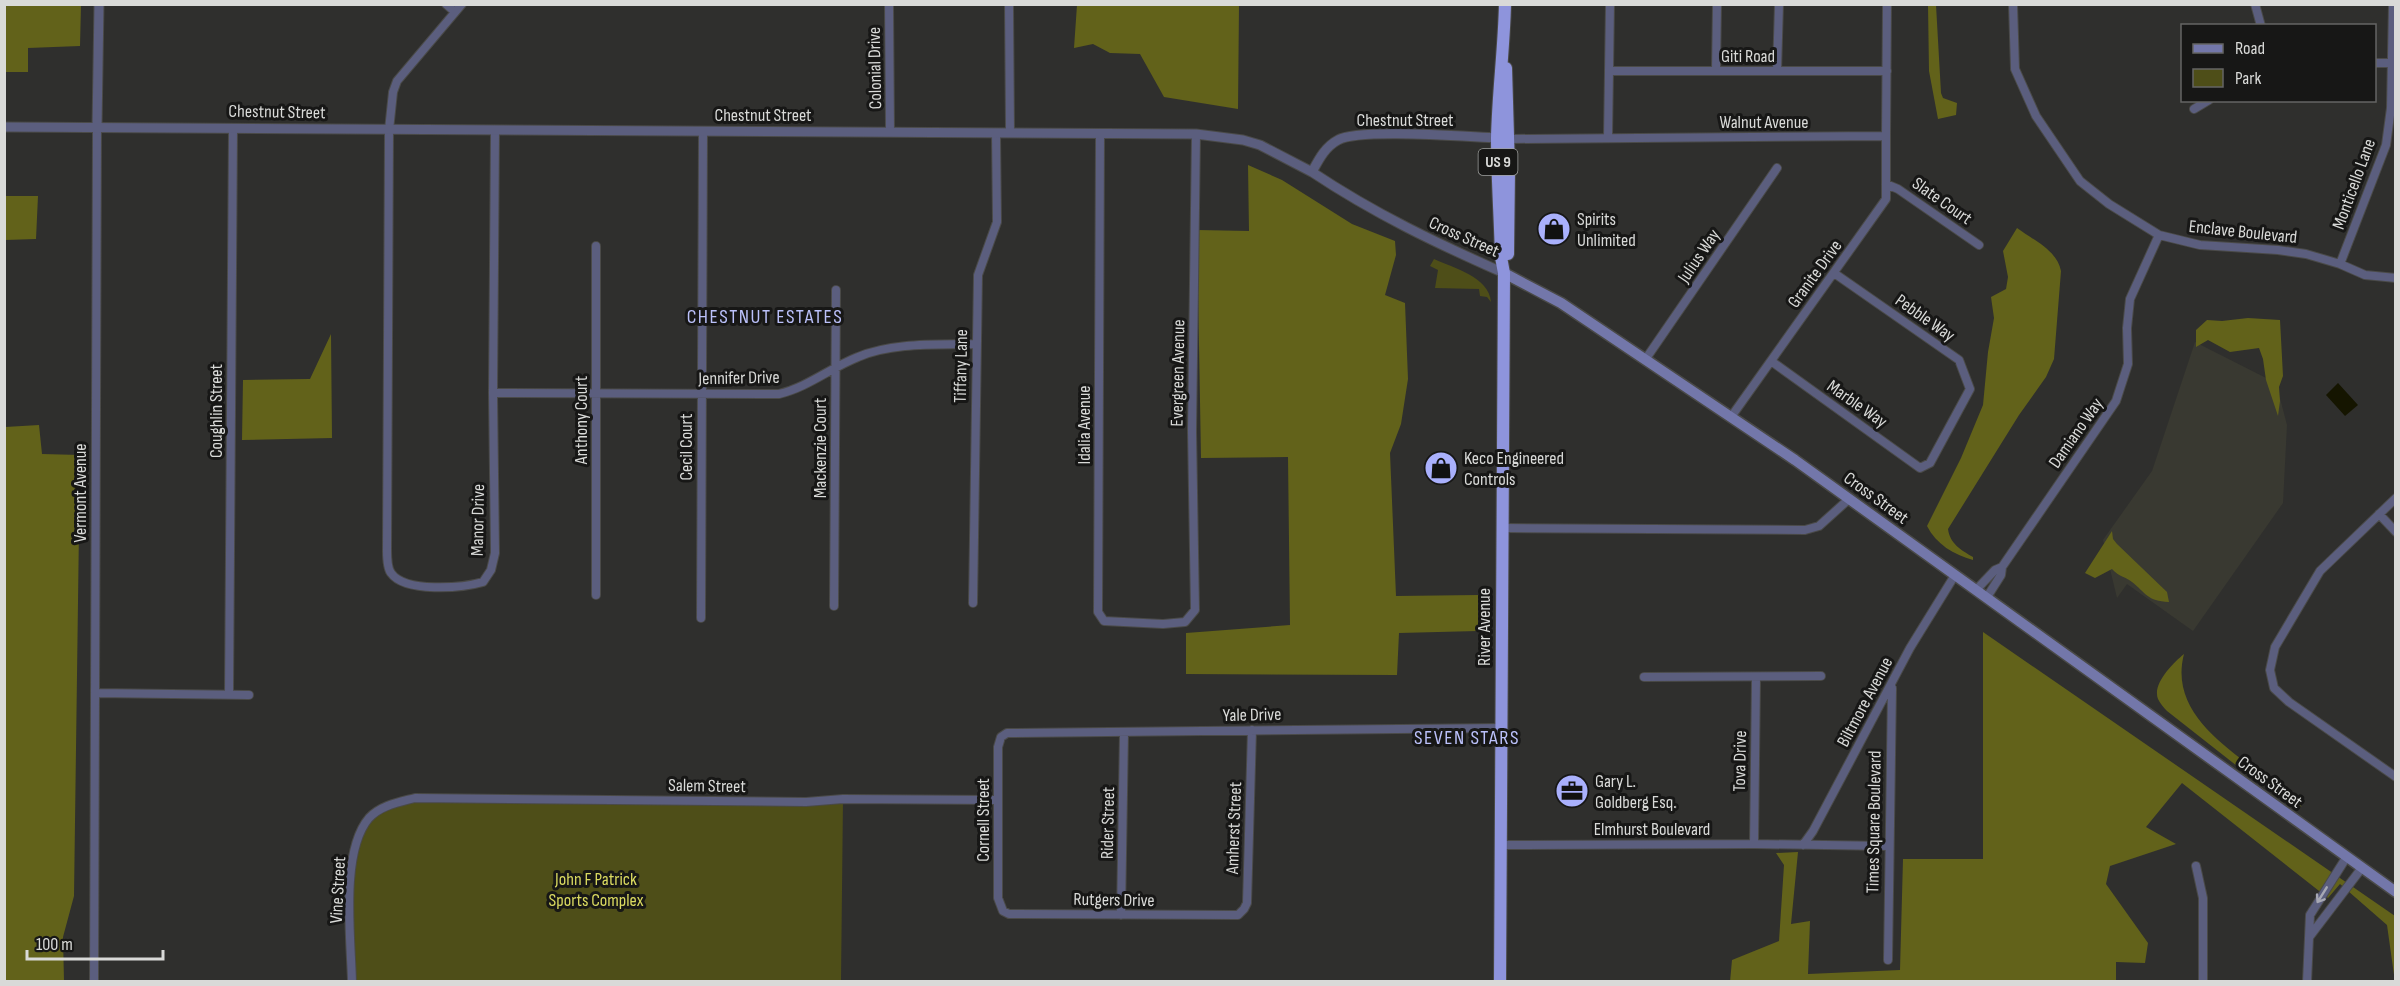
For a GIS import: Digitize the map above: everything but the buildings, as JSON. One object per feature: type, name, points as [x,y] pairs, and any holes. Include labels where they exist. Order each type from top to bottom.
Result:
[{"type":"highway","name":"River Avenue","points":[[1500,981],[1504,273],[1508,259],[1503,138],[1508,85],[1504,51],[1505,4]]},
{"type":"main road","name":"Cross Street","points":[[1504,273],[1561,303],[1731,417],[1987,597],[2361,869],[2396,892]]},
{"type":"street","name":"Vermont Avenue","points":[[94,981],[99,4]]},
{"type":"street","points":[[446,4],[455,12]]},
{"type":"street","name":"Manor Drive","points":[[462,4],[397,81],[393,92],[389,130],[387,550],[389,572],[399,582],[423,586],[466,587],[483,582],[491,570],[495,553],[493,393],[495,131]]},
{"type":"street","name":"Colonial Drive","points":[[889,4],[890,132]]},
{"type":"street","points":[[1009,4],[1011,133]]},
{"type":"street","points":[[1608,137],[1610,4]]},
{"type":"street","points":[[1716,71],[1717,4]]},
{"type":"street","points":[[1778,71],[1779,4]]},
{"type":"street","points":[[1886,136],[1887,4]]},
{"type":"street","name":"Enclave Boulevard","points":[[2013,4],[2015,69],[2036,116],[2080,181],[2109,204],[2159,235],[2200,246],[2278,250],[2306,254],[2340,264],[2365,275],[2396,278]]},
{"type":"street","points":[[2255,4],[2260,24]]},
{"type":"street","name":"Monticello Lane","points":[[2340,264],[2386,145],[2394,63],[2393,4]]},
{"type":"street","points":[[2376,63],[2394,63]]},
{"type":"street","name":"Giti Road","points":[[1609,71],[1887,71]]},
{"type":"street","points":[[2194,109],[2206,102]]},
{"type":"street","name":"Chestnut Street","points":[[4,127],[1196,134],[1243,140],[1260,145],[1312,172],[1326,148],[1341,138],[1357,135],[1503,138]]},
{"type":"street","name":"Coughlin Street","points":[[229,694],[233,128]]},
{"type":"street","name":"Cecil Court","points":[[700,618],[703,131]]},
{"type":"street","name":"Tiffany Lane","points":[[973,603],[978,275],[997,222],[996,133]]},
{"type":"street","name":"Idalia Avenue","points":[[1100,134],[1098,612],[1104,621],[1163,624],[1185,622],[1193,612]]},
{"type":"street","name":"Evergreen Avenue","points":[[1193,612],[1195,610],[1192,431],[1196,134]]},
{"type":"street","name":"Walnut Avenue","points":[[1503,138],[1886,136]]},
{"type":"street","name":"Granite Drive","points":[[1731,417],[1886,200],[1886,136]]},
{"type":"street","name":"Julius Way","points":[[1646,360],[1777,168]]},
{"type":"street","name":"Cross Street","points":[[1312,172],[1355,201],[1420,236],[1504,273]]},
{"type":"street","name":"Slate Court","points":[[1886,184],[1898,189],[1979,245]]},
{"type":"street","name":"Damiano Way","points":[[1987,597],[2001,575],[2002,567],[2116,401],[2128,364],[2127,328],[2130,299],[2159,235]]},
{"type":"street","name":"Anthony Court","points":[[596,246],[596,595]]},
{"type":"street","name":"Pebble Way","points":[[1834,273],[1959,360],[1970,389],[1930,463],[1926,465]]},
{"type":"street","name":"Mackenzie Court","points":[[834,606],[836,290]]},
{"type":"street","name":"Jennifer Drive","points":[[493,393],[779,394],[797,389],[858,357],[889,350],[976,344]]},
{"type":"street","name":"Marble Way","points":[[1771,361],[1920,468],[1926,465]]},
{"type":"street","points":[[1503,528],[1805,530],[1819,526],[1849,499]]},
{"type":"street","points":[[2394,501],[2320,571],[2275,647],[2270,670],[2274,688],[2289,702],[2396,777]]},
{"type":"street","points":[[2379,514],[2396,532]]},
{"type":"street","name":"Damiano Way","points":[[1976,590],[1995,570],[2002,567]]},
{"type":"street","name":"Biltmore Avenue","points":[[1803,845],[1813,831],[1910,648],[1955,575]]},
{"type":"street","points":[[1644,677],[1821,676]]},
{"type":"street","name":"Tova Drive","points":[[1754,844],[1756,678]]},
{"type":"street","name":"Times Square Boulevard","points":[[1888,960],[1892,685]]},
{"type":"street","points":[[96,693],[249,694]]},
{"type":"street","name":"Yale Drive","points":[[1004,735],[1007,733],[1502,728]]},
{"type":"street","name":"Amherst Street","points":[[1229,916],[1238,915],[1247,903],[1252,730]]},
{"type":"street","name":"Rider Street","points":[[1121,915],[1124,732]]},
{"type":"street","name":"Cornell Street","points":[[1000,907],[998,898],[998,747],[1004,735]]},
{"type":"street","name":"Salem Street","points":[[415,798],[806,802],[843,799],[998,800]]},
{"type":"street","name":"Vine Street","points":[[352,981],[350,866],[356,843],[369,818],[389,805],[415,798]]},
{"type":"street","name":"Elmhurst Boulevard","points":[[1501,845],[1888,846]]},
{"type":"street","points":[[2307,981],[2310,915],[2346,858]]},
{"type":"street","points":[[2196,866],[2203,898],[2203,981]]},
{"type":"street","points":[[2310,936],[2361,869]]},
{"type":"street","name":"Rutgers Drive","points":[[1000,907],[1009,914],[1229,916]]},
{"type":"shaded area","points":[[5,4],[81,5],[80,46],[28,48],[28,72],[5,72]]},
{"type":"shaded area","points":[[1077,5],[1239,5],[1238,109],[1164,97],[1140,54],[1110,53],[1093,44],[1074,48]]},
{"type":"shaded area","points":[[1928,5],[1936,5],[1941,93],[1943,98],[1957,103],[1956,115],[1938,119],[1929,71]]},
{"type":"shaded area","points":[[1248,165],[1282,180],[1352,224],[1395,241],[1396,255],[1385,295],[1405,303],[1408,379],[1401,424],[1390,453],[1396,596],[1478,595],[1478,631],[1399,633],[1397,675],[1186,674],[1186,633],[1290,625],[1288,457],[1201,458],[1197,230],[1249,231]]},
{"type":"shaded area","points":[[5,196],[38,196],[36,239],[5,240]]},
{"type":"shaded area","points":[[2017,228],[2050,251],[2061,271],[2054,359],[2046,377],[2019,415],[1948,529],[1954,543],[1973,557],[1973,560],[1946,548],[1927,526],[1961,458],[1983,405],[1994,318],[1991,297],[2006,289],[2008,277],[2003,251]]},
{"type":"shaded area","points":[[2248,318],[2280,320],[2283,376],[2279,387],[2278,416],[2266,380],[2259,348],[2230,352],[2208,340],[2196,347],[2196,330],[2207,320]]},
{"type":"shaded area","points":[[331,334],[332,438],[242,440],[243,380],[310,379]]},
{"type":"shaded area","points":[[2195,342],[2276,383],[2287,425],[2283,503],[2193,631],[2127,584],[2117,598],[2103,540],[2152,471]]},
{"type":"shaded area","points":[[2338,383],[2358,405],[2345,416],[2326,395]]},
{"type":"shaded area","points":[[39,425],[42,454],[80,455],[74,896],[63,937],[64,981],[5,981],[5,427]]},
{"type":"shaded area","points":[[2112,531],[2113,539],[2117,544],[2167,592],[2169,602],[2151,598],[2112,569],[2095,578],[2085,573]]},
{"type":"shaded area","points":[[1983,632],[2395,916],[2395,982],[2387,925],[2340,884],[2328,898],[2182,783],[2146,827],[2176,844],[2110,866],[2106,884],[2148,943],[2145,963],[2116,962],[2116,981],[1730,982],[1732,960],[1779,941],[1784,865],[1776,853],[1798,852],[1791,924],[1810,921],[1808,974],[1900,970],[1903,859],[1983,859]]},
{"type":"shaded area","points":[[2184,654],[2182,680],[2189,703],[2202,723],[2220,742],[2302,807],[2251,777],[2162,705],[2158,699],[2158,687],[2169,668]]},
{"type":"green space","points":[[1434,259],[1469,274],[1477,280],[1489,293],[1491,302],[1487,297],[1480,296],[1479,289],[1435,288],[1438,270],[1430,266]]},
{"type":"green space","name":"John F Patrick Sports Complex","points":[[415,798],[843,799],[841,981],[350,982],[350,866],[369,818],[389,805]]},
{"type":"place","name":"Spirits Unlimited","points":[[1554,229]]},
{"type":"place","name":"Keco Engineered Controls","points":[[1441,468]]},
{"type":"place","name":"Gary L. Goldberg Esq.","points":[[1572,791]]},
{"type":"district","name":"CHESTNUT ESTATES","points":[[765,317]]},
{"type":"district","name":"SEVEN STARS","points":[[1467,738]]}]
